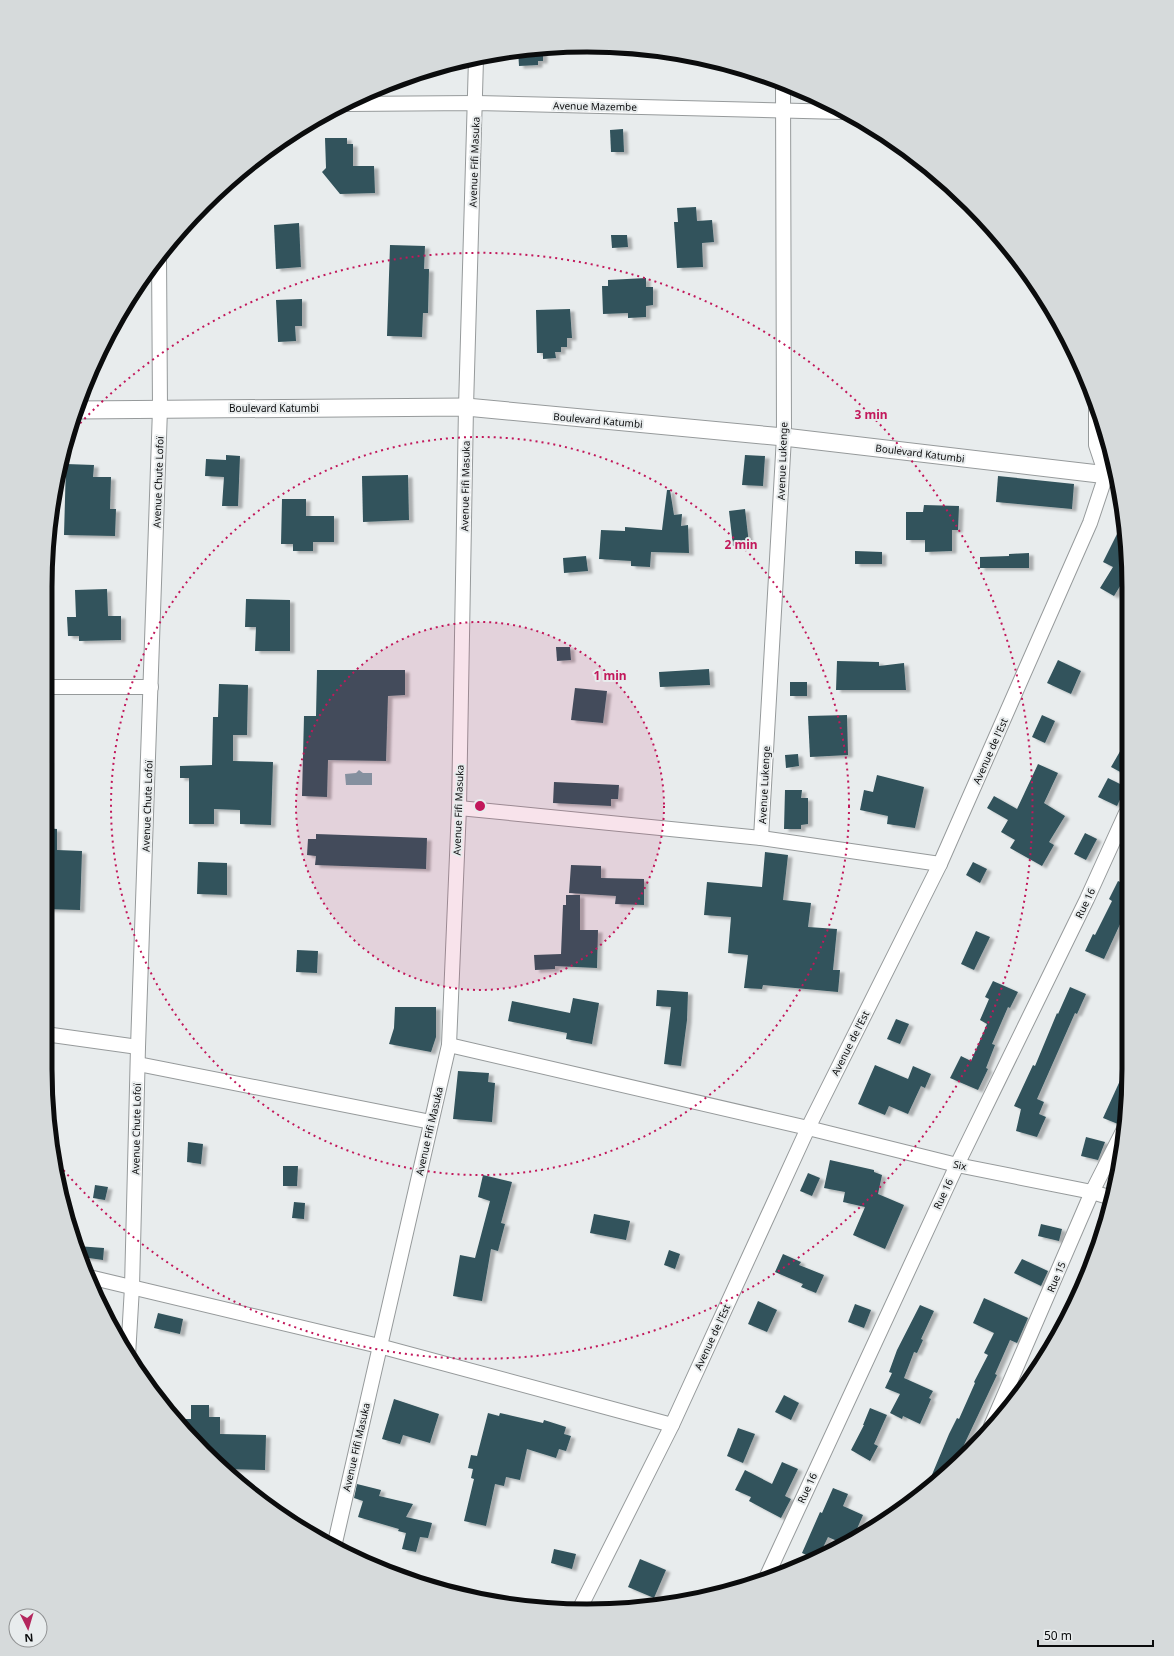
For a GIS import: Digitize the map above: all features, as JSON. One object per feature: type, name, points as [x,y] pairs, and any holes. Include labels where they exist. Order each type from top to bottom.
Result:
[{"type":"street","name":"Avenue Fifi Masuka","points":[[335,1541],[449,1045],[459,808],[466,407],[476,64]]},
{"type":"street","name":"Avenue Lukenge","points":[[761,838],[784,437],[783,89]]},
{"type":"street","name":"Avenue Mazembe","points":[[357,104],[476,102],[832,112]]},
{"type":"street","name":"Avenue Chute Lofoï","points":[[129,1344],[132,1287],[138,1047],[160,409],[159,266]]},
{"type":"street","name":"Boulevard Katumbi","points":[[82,410],[466,407],[784,437],[1111,477]]},
{"type":"street","points":[[1096,422],[1096,445],[1109,469]]},
{"type":"street","name":"Avenue de l'Est","points":[[582,1604],[672,1425],[808,1128],[940,864],[1090,522],[1111,480]]},
{"type":"street","points":[[52,686],[151,687]]},
{"type":"street","points":[[459,808],[761,838],[940,864]]},
{"type":"street","name":"Rue 16","points":[[769,1572],[956,1165],[1087,899],[1122,822]]},
{"type":"street","points":[[52,1035],[138,1047]]},
{"type":"street","name":"Six","points":[[449,1045],[808,1128],[956,1165],[1092,1192],[1107,1196]]},
{"type":"street","points":[[138,1064],[431,1122]]},
{"type":"street","name":"Rue 15","points":[[997,1412],[1092,1192],[1116,1144]]},
{"type":"street","points":[[95,1278],[379,1346],[672,1425]]},
{"type":"water","points":[[359,770],[363,773],[372,773],[372,785],[346,785],[345,774],[356,773]]},
{"type":"building","points":[[543,54],[543,61],[538,61],[538,65],[519,66],[518,57]]},
{"type":"building","points":[[623,129],[624,152],[611,152],[610,130]]},
{"type":"building","points":[[325,138],[347,138],[347,144],[353,144],[353,166],[374,166],[375,193],[340,194],[322,172],[326,168]]},
{"type":"building","points":[[696,207],[697,221],[712,220],[714,242],[702,243],[703,267],[677,268],[674,222],[678,222],[677,208]]},
{"type":"building","points":[[299,223],[301,267],[276,269],[274,225]]},
{"type":"building","points":[[611,235],[627,235],[628,247],[612,248]]},
{"type":"building","points":[[390,245],[425,246],[424,269],[429,269],[428,313],[423,313],[422,337],[387,336]]},
{"type":"building","points":[[646,278],[646,287],[653,287],[653,305],[646,306],[646,317],[628,318],[628,313],[603,314],[602,286],[608,286],[608,280]]},
{"type":"building","points":[[302,299],[302,326],[295,326],[296,341],[278,342],[276,300]]},
{"type":"building","points":[[570,309],[572,338],[567,338],[567,347],[561,347],[561,352],[555,352],[556,358],[543,359],[543,353],[537,353],[536,310]]},
{"type":"building","points":[[226,455],[240,456],[238,506],[222,506],[224,477],[205,476],[206,459],[226,460]]},
{"type":"building","points":[[745,455],[765,456],[763,486],[742,485]]},
{"type":"building","points":[[66,464],[94,465],[93,477],[111,477],[110,509],[116,509],[115,536],[64,535]]},
{"type":"building","points":[[408,475],[409,520],[363,522],[362,476]]},
{"type":"building","points":[[998,476],[1074,484],[1072,509],[996,502]]},
{"type":"building","points":[[667,490],[670,490],[674,515],[682,514],[681,526],[688,525],[689,553],[651,552],[650,567],[631,566],[631,561],[599,559],[601,530],[625,531],[625,527],[662,530]]},
{"type":"building","points":[[282,499],[306,499],[306,516],[334,516],[334,542],[313,542],[313,551],[293,551],[293,544],[281,544]]},
{"type":"building","points":[[924,505],[959,506],[958,530],[952,530],[952,551],[925,552],[925,540],[906,540],[906,512],[923,512]]},
{"type":"building","points":[[745,509],[749,544],[733,546],[729,511]]},
{"type":"building","points":[[1119,531],[1122,583],[1114,596],[1100,588],[1113,567],[1103,562]]},
{"type":"building","points":[[855,551],[882,552],[882,564],[855,564]]},
{"type":"building","points":[[1029,553],[1029,568],[980,568],[980,557],[1009,556],[1009,554]]},
{"type":"building","points":[[586,556],[588,571],[564,573],[563,558]]},
{"type":"building","points":[[107,589],[108,616],[121,616],[121,640],[79,641],[79,636],[68,636],[67,617],[76,617],[75,590]]},
{"type":"building","points":[[246,599],[290,600],[290,651],[255,651],[256,627],[245,627]]},
{"type":"building","points":[[556,647],[570,647],[571,660],[557,661]]},
{"type":"building","points":[[1058,660],[1081,671],[1071,694],[1047,683]]},
{"type":"building","points":[[837,661],[879,662],[879,666],[904,663],[906,690],[836,690]]},
{"type":"building","points":[[709,669],[710,685],[660,687],[659,672]]},
{"type":"building","points":[[317,670],[405,670],[405,695],[388,696],[386,761],[328,760],[327,797],[302,796],[304,716],[316,716]]},
{"type":"building","points":[[790,682],[807,682],[807,696],[790,696]]},
{"type":"building","points":[[219,684],[248,685],[247,735],[233,735],[233,761],[273,762],[271,825],[240,824],[240,810],[214,809],[214,824],[189,824],[189,778],[180,778],[180,766],[212,765],[213,717],[218,717]]},
{"type":"building","points":[[575,688],[607,691],[603,723],[571,720]]},
{"type":"building","points":[[847,715],[848,755],[810,757],[808,716]]},
{"type":"building","points":[[1042,715],[1055,721],[1045,743],[1032,737]]},
{"type":"building","points":[[1122,748],[1122,773],[1111,767]]},
{"type":"building","points":[[798,754],[799,766],[786,768],[785,755]]},
{"type":"building","points":[[1038,764],[1058,773],[1044,803],[1065,816],[1049,842],[1054,845],[1042,866],[1010,848],[1015,840],[1001,832],[1008,820],[987,808],[994,796],[1017,809]]},
{"type":"building","points":[[877,775],[924,787],[915,828],[887,824],[888,816],[860,810],[864,790],[873,792]]},
{"type":"building","points":[[1108,778],[1122,785],[1122,795],[1117,806],[1098,797]]},
{"type":"building","points":[[554,782],[619,785],[618,799],[611,799],[611,806],[553,803]]},
{"type":"building","points":[[785,790],[802,790],[801,798],[808,798],[808,824],[801,825],[801,829],[784,829]]},
{"type":"building","points":[[52,829],[57,829],[57,850],[82,851],[80,910],[52,909]]},
{"type":"building","points":[[1085,833],[1097,839],[1086,860],[1074,854]]},
{"type":"building","points":[[316,834],[427,838],[426,869],[315,865],[316,856],[307,855],[308,839],[316,839]]},
{"type":"building","points":[[765,852],[788,855],[783,900],[811,903],[808,927],[837,929],[833,970],[840,970],[838,992],[763,985],[762,989],[744,988],[748,955],[728,953],[731,917],[704,915],[707,882],[762,887]]},
{"type":"building","points":[[198,862],[227,863],[227,895],[197,894]]},
{"type":"building","points":[[973,862],[987,869],[980,883],[966,875]]},
{"type":"building","points":[[571,865],[601,866],[601,878],[644,879],[644,905],[615,904],[616,896],[569,893]]},
{"type":"building","points":[[1118,881],[1122,883],[1122,920],[1104,959],[1085,951],[1112,901],[1109,899]]},
{"type":"building","points":[[566,895],[580,895],[580,930],[598,930],[597,968],[555,966],[555,969],[535,970],[534,955],[561,954],[563,905],[566,905]]},
{"type":"building","points":[[976,931],[990,937],[974,970],[961,964]]},
{"type":"building","points":[[297,950],[318,951],[317,973],[296,972]]},
{"type":"building","points":[[993,981],[1018,992],[1010,1008],[1008,1007],[992,1044],[995,1045],[986,1068],[988,1069],[978,1090],[950,1078],[961,1056],[971,1061],[987,1024],[980,1020],[989,999],[985,997]]},
{"type":"building","points":[[1070,987],[1086,994],[1077,1014],[1075,1013],[1037,1099],[1044,1102],[1039,1114],[1046,1117],[1037,1137],[1016,1131],[1021,1109],[1014,1106],[1033,1065],[1035,1066],[1057,1013],[1058,1014]]},
{"type":"building","points":[[657,990],[688,992],[687,1020],[681,1066],[664,1064],[671,1007],[656,1006]]},
{"type":"building","points":[[573,998],[599,1003],[592,1044],[566,1039],[567,1033],[508,1021],[512,1001],[570,1013]]},
{"type":"building","points":[[395,1007],[436,1007],[436,1037],[431,1052],[389,1044],[394,1028]]},
{"type":"building","points":[[896,1019],[909,1024],[900,1044],[887,1039]]},
{"type":"building","points":[[875,1065],[908,1079],[913,1066],[931,1074],[925,1088],[921,1086],[908,1114],[889,1106],[885,1115],[858,1104]]},
{"type":"building","points":[[458,1071],[489,1073],[488,1082],[495,1083],[492,1122],[453,1119]]},
{"type":"building","points":[[1122,1077],[1119,1122],[1118,1124],[1103,1118]]},
{"type":"building","points":[[1086,1137],[1105,1142],[1098,1160],[1081,1156]]},
{"type":"building","points":[[188,1142],[203,1144],[201,1164],[187,1162]]},
{"type":"building","points":[[830,1160],[874,1170],[874,1172],[882,1175],[878,1194],[904,1205],[885,1249],[853,1235],[865,1207],[843,1202],[845,1192],[824,1188]]},
{"type":"building","points":[[283,1166],[298,1166],[297,1186],[283,1186]]},
{"type":"building","points":[[808,1173],[820,1178],[812,1196],[800,1191]]},
{"type":"building","points":[[483,1175],[512,1182],[501,1223],[505,1224],[498,1251],[491,1249],[482,1301],[453,1296],[460,1255],[475,1258],[490,1201],[478,1197]]},
{"type":"building","points":[[95,1185],[108,1187],[105,1200],[93,1198]]},
{"type":"building","points":[[294,1202],[305,1203],[304,1219],[292,1218]]},
{"type":"building","points":[[594,1214],[630,1221],[626,1240],[590,1233]]},
{"type":"building","points":[[1041,1224],[1062,1229],[1059,1241],[1038,1236]]},
{"type":"building","points":[[82,1246],[104,1248],[103,1260],[87,1258]]},
{"type":"building","points":[[669,1250],[680,1254],[675,1269],[664,1265]]},
{"type":"building","points":[[783,1254],[801,1262],[799,1265],[824,1275],[816,1293],[801,1287],[803,1284],[775,1272]]},
{"type":"building","points":[[1022,1259],[1048,1271],[1041,1286],[1014,1273]]},
{"type":"building","points":[[984,1298],[1028,1318],[1017,1343],[1010,1340],[995,1374],[997,1375],[961,1451],[930,1479],[949,1434],[957,1418],[959,1419],[975,1383],[974,1382],[988,1355],[984,1353],[994,1333],[973,1323]]},
{"type":"building","points":[[758,1301],[777,1310],[767,1332],[748,1324]]},
{"type":"building","points":[[855,1304],[871,1310],[864,1328],[848,1322]]},
{"type":"building","points":[[920,1305],[934,1311],[921,1339],[923,1340],[917,1353],[914,1352],[904,1378],[933,1391],[920,1424],[903,1416],[902,1419],[890,1413],[900,1394],[885,1388],[892,1373],[889,1372],[897,1350]]},
{"type":"building","points":[[158,1313],[183,1319],[180,1334],[154,1328]]},
{"type":"building","points":[[784,1395],[799,1403],[791,1420],[775,1412]]},
{"type":"building","points":[[394,1399],[439,1414],[430,1443],[403,1435],[400,1444],[382,1439]]},
{"type":"building","points":[[191,1405],[209,1405],[209,1417],[220,1417],[220,1434],[266,1435],[265,1470],[232,1469],[183,1419],[191,1419]]},
{"type":"building","points":[[870,1408],[887,1415],[874,1444],[878,1446],[870,1461],[851,1450],[864,1425]]},
{"type":"building","points":[[488,1413],[499,1416],[500,1413],[543,1423],[544,1420],[566,1427],[564,1434],[571,1436],[566,1451],[559,1449],[556,1458],[527,1449],[520,1480],[506,1477],[504,1486],[495,1484],[486,1526],[464,1521],[474,1479],[471,1478],[473,1469],[468,1468],[471,1455],[477,1456]]},
{"type":"building","points":[[738,1428],[755,1434],[743,1463],[727,1456]]},
{"type":"building","points":[[782,1462],[798,1469],[785,1496],[791,1499],[781,1518],[749,1501],[751,1497],[735,1490],[745,1470],[772,1484]]},
{"type":"building","points":[[357,1484],[381,1490],[379,1496],[413,1504],[406,1517],[432,1523],[428,1538],[420,1537],[416,1552],[402,1549],[406,1533],[398,1531],[399,1529],[358,1517],[363,1501],[354,1498]]},
{"type":"building","points":[[833,1488],[848,1494],[843,1506],[863,1515],[856,1531],[838,1541],[828,1537],[822,1550],[808,1556],[802,1553],[820,1512],[822,1513]]},
{"type":"building","points":[[554,1549],[576,1554],[572,1569],[551,1563]]},
{"type":"building","points":[[640,1559],[666,1570],[654,1598],[628,1587]]}]
